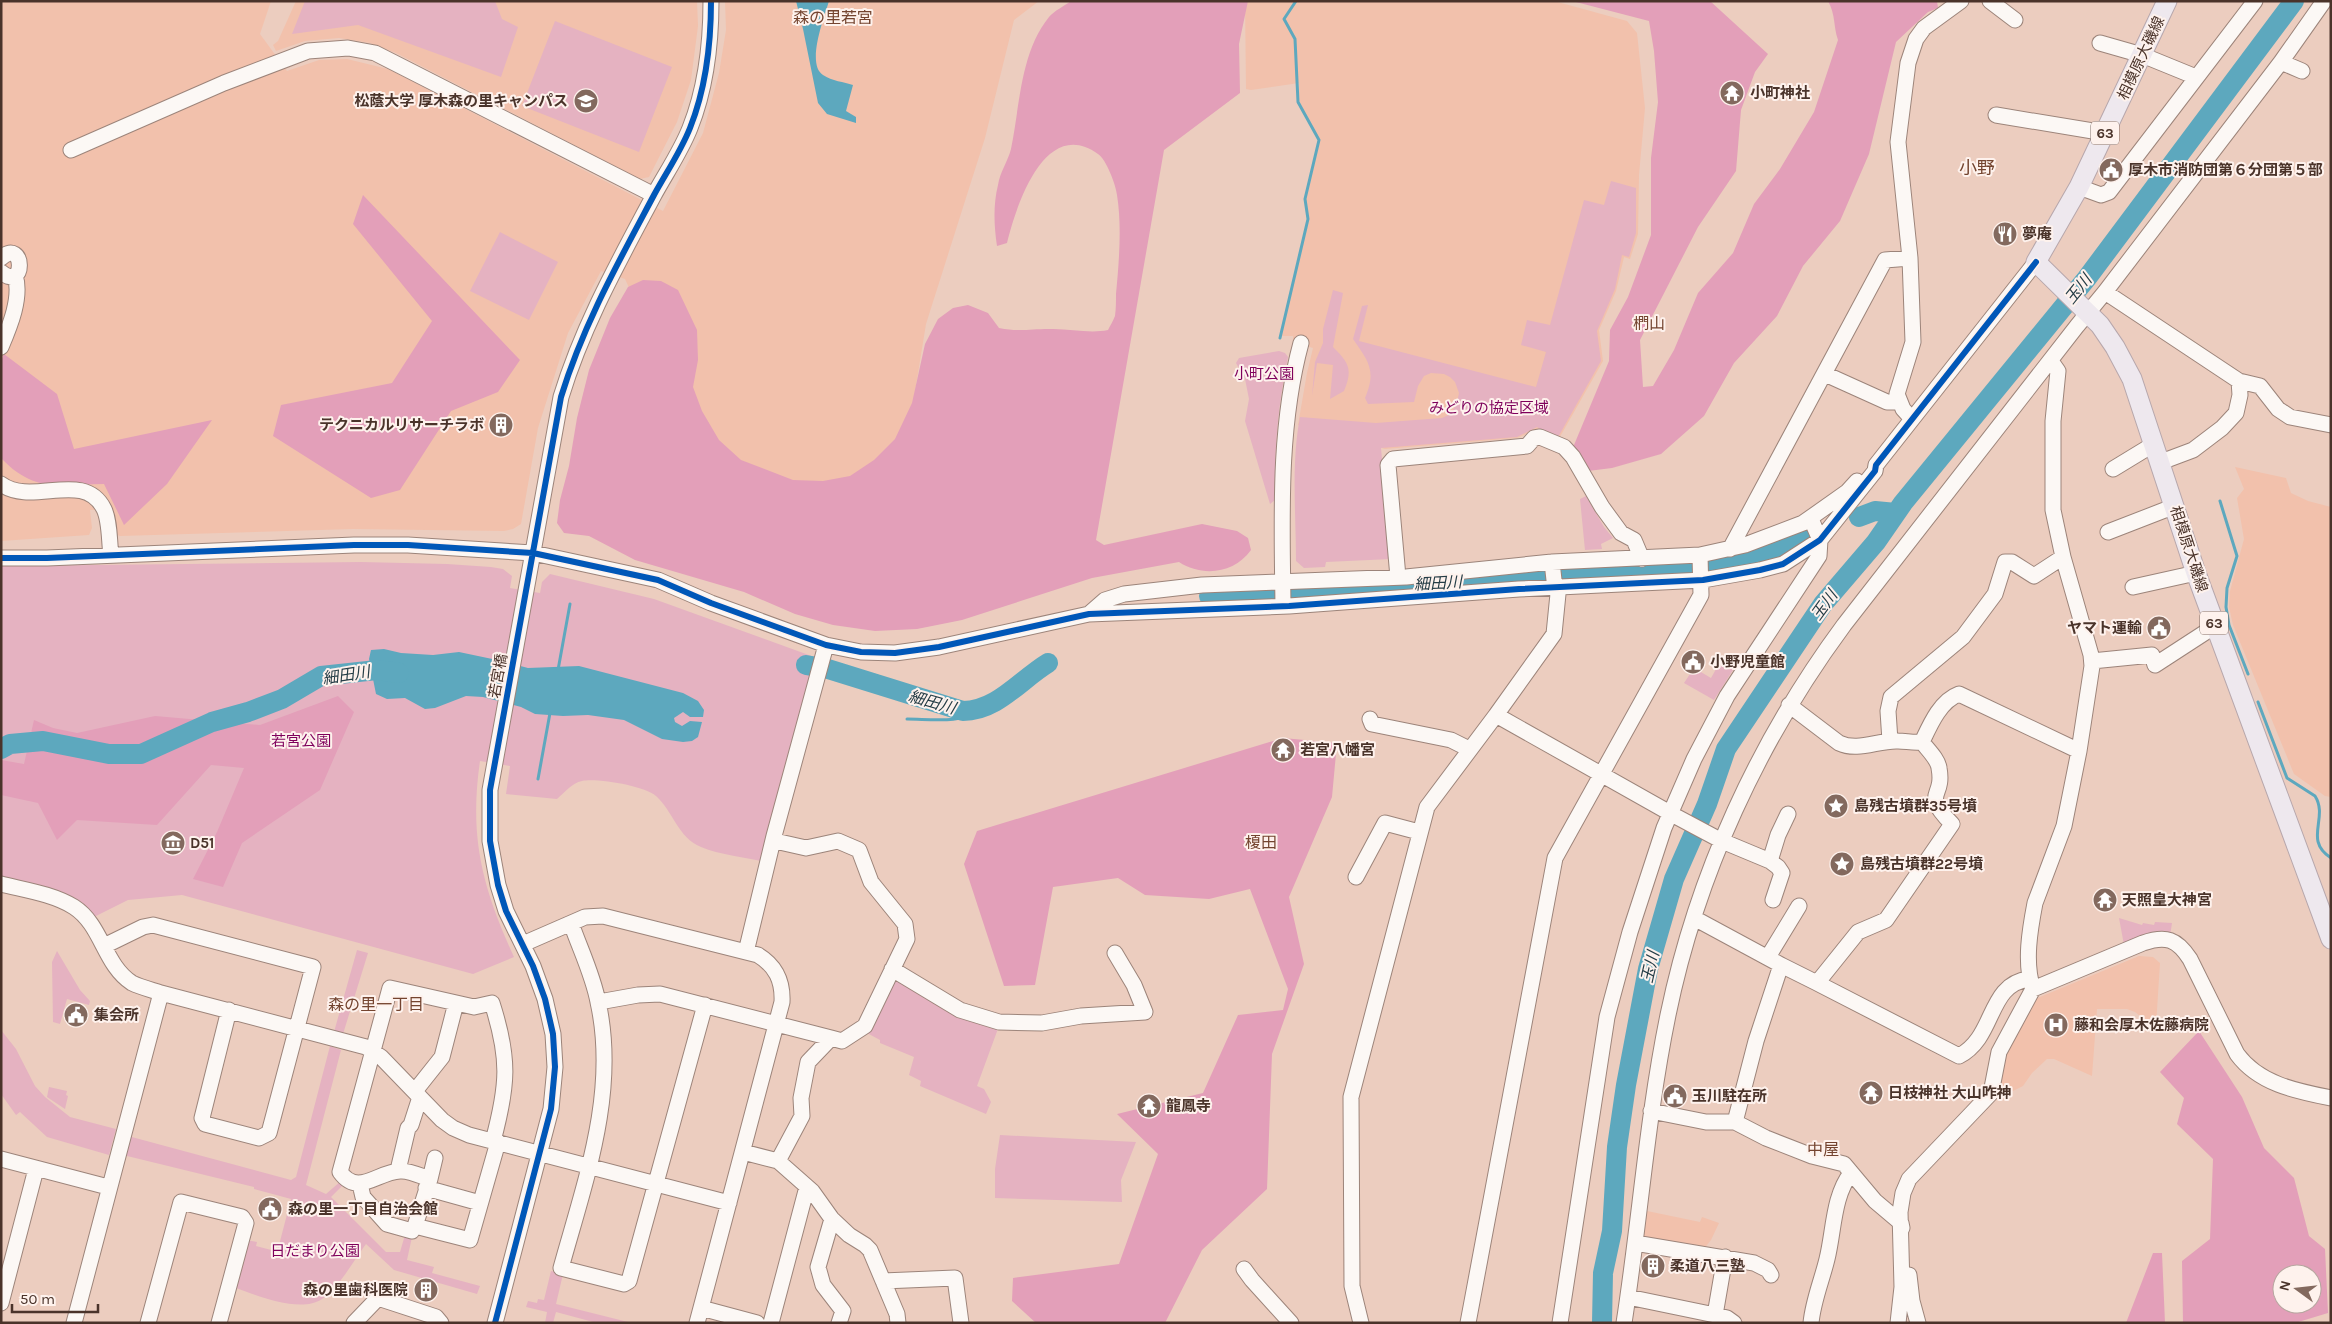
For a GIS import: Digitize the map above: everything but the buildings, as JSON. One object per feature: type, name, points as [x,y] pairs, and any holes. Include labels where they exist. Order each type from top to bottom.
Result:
[{"type":"main road","name":"相模原大磯線","points":[[2041,267],[2167,1]]},
{"type":"main road","name":"63","points":[[2041,267],[2086,311]]},
{"type":"main road","name":"相模原大磯線","points":[[2086,311],[2115,347],[2132,379],[2161,462],[2196,573],[2331,939]]},
{"type":"street","name":"若宮橋","points":[[496,1323],[541,1154],[553,1096],[555,1050],[545,999],[523,944],[506,911],[492,857],[489,807],[494,768],[561,397],[572,362],[606,286],[690,128],[702,90],[707,65],[711,1]]},
{"type":"street","points":[[1912,419],[1898,402],[1897,394],[1898,383],[1907,364],[1913,342],[1910,258],[1898,147],[1908,63],[1916,38],[1924,28],[1961,1]]},
{"type":"street","points":[[1990,1],[2015,20]]},
{"type":"street","points":[[2079,187],[2101,195],[2109,192],[2255,1]]},
{"type":"street","points":[[1624,1323],[1651,1110],[1668,1013],[1694,918],[1719,839],[1743,793],[1790,705],[1817,662],[1850,617],[2051,361],[2086,311],[2105,292],[2281,62],[2324,9]]},
{"type":"street","points":[[2100,43],[2142,55],[2196,78]]},
{"type":"street","points":[[72,150],[224,82],[279,61],[308,51],[348,48],[375,53],[654,195]]},
{"type":"street","points":[[2281,62],[2302,71]]},
{"type":"street","points":[[1996,115],[2105,133]]},
{"type":"street","points":[[1,258],[11,254],[19,258],[20,267],[8,273],[18,286],[8,330],[1,347]]},
{"type":"street","points":[[1730,549],[1885,260],[1910,258]]},
{"type":"street","points":[[1,558],[48,558],[354,545],[408,545],[533,553],[658,580],[711,603],[826,645],[861,652],[912,651],[939,647],[1089,614],[1283,594],[1554,575],[1783,564],[1875,471],[1876,465],[1912,419],[2041,267]]},
{"type":"street","points":[[2105,292],[2239,381],[2260,386],[2278,409],[2290,417],[2331,425]]},
{"type":"street","points":[[1283,594],[1282,516],[1287,407],[1301,343]]},
{"type":"street","points":[[1898,1323],[1902,1287],[1900,1212],[1903,1193],[1909,1179],[1992,1093],[1998,1052],[2031,984],[2029,959],[2035,903],[2064,826],[2079,751],[2092,661],[2062,557],[2053,510],[2053,420],[2058,371],[2051,361]]},
{"type":"street","points":[[1825,374],[1888,402],[1898,402]]},
{"type":"street","points":[[2161,462],[2193,450],[2222,428],[2236,413],[2240,395],[2239,381]]},
{"type":"street","points":[[1405,585],[1388,465],[1393,459],[1527,446],[1534,438],[1540,437],[1564,447],[1573,457],[1602,507],[1621,533],[1634,540],[1642,559]]},
{"type":"street","points":[[2113,470],[2154,444]]},
{"type":"street","points":[[1089,614],[1104,600],[1124,594],[1202,585],[1283,594],[1554,575],[1642,559],[1701,567],[1730,549],[1780,532],[1815,530],[1869,468],[1876,465]]},
{"type":"street","points":[[1,484],[24,494],[70,489],[90,494],[98,500],[105,510],[111,555]]},
{"type":"street","points":[[2108,532],[2175,506]]},
{"type":"street","points":[[1560,1323],[1607,1017],[1630,932],[1694,759],[1728,696],[1819,556],[1815,530]]},
{"type":"street","points":[[1890,742],[1888,710],[1891,697],[1963,637],[1995,594],[2005,562],[2012,562],[2034,576],[2062,557]]},
{"type":"street","points":[[1468,1323],[1554,858],[1702,595],[1701,567]]},
{"type":"street","points":[[2133,587],[2196,573]]},
{"type":"street","points":[[1361,1323],[1352,1286],[1351,1097],[1427,807],[1554,634],[1558,594],[1554,575]]},
{"type":"street","points":[[2092,661],[2152,655],[2155,665],[2215,626]]},
{"type":"street","points":[[746,952],[775,841],[774,836],[826,645]]},
{"type":"street","points":[[1922,742],[1932,720],[1951,697],[1959,694],[2079,751]]},
{"type":"street","points":[[1790,705],[1839,743],[1847,747],[1890,742],[1922,742]]},
{"type":"street","points":[[1496,715],[1673,815],[1719,839],[1770,861],[1782,873],[1773,900]]},
{"type":"street","points":[[1370,718],[1372,724],[1451,740],[1469,749]]},
{"type":"street","points":[[1816,983],[1858,932],[1886,920],[1952,824],[1938,809],[1934,801],[1940,777],[1940,766],[1922,742]]},
{"type":"street","points":[[1770,861],[1778,835],[1788,814]]},
{"type":"street","points":[[1356,877],[1385,822],[1420,832]]},
{"type":"street","points":[[598,1002],[638,995],[660,994],[842,1041],[865,1026],[907,939],[905,924],[871,882],[859,850],[838,842],[806,848],[775,841]]},
{"type":"street","points":[[1,884],[58,899],[75,908],[91,922],[112,962],[132,982],[161,993],[366,1047],[381,1057],[453,1128],[495,1142],[729,1203]]},
{"type":"street","points":[[1768,957],[1798,913]]},
{"type":"street","points":[[523,944],[585,917],[615,918],[746,952],[766,960],[780,977],[782,1002],[777,1024],[699,1316],[757,1323]]},
{"type":"street","points":[[1694,918],[1781,965],[1959,1056],[1970,1050],[1980,1038],[2004,990],[2017,980],[2031,984],[2152,940],[2167,939],[2180,947],[2190,960],[2237,1054],[2246,1066],[2256,1074],[2272,1082],[2331,1098]]},
{"type":"street","points":[[571,923],[598,1002],[604,1079],[602,1108],[589,1167],[562,1268],[624,1284],[629,1281],[705,1005]]},
{"type":"street","points":[[104,946],[143,927],[152,925],[313,967],[269,1133],[259,1138],[205,1124],[202,1118],[229,1010]]},
{"type":"street","points":[[892,969],[960,1010],[999,1022],[1042,1023],[1081,1016],[1145,1012],[1134,985],[1116,953]]},
{"type":"street","points":[[1735,1122],[1756,1041],[1781,965]]},
{"type":"street","points":[[416,1226],[470,1242],[480,1203],[495,1142],[502,1106],[506,1070],[503,1036],[492,1003],[474,1007],[390,988],[340,1172],[345,1179],[360,1184],[400,1171],[480,1203]]},
{"type":"street","points":[[74,1323],[108,1187],[161,993]]},
{"type":"street","points":[[400,1171],[399,1166],[408,1128],[412,1126],[418,1094],[442,1057],[456,1003]]},
{"type":"street","points":[[778,1161],[802,1116],[801,1098],[808,1062],[831,1038]]},
{"type":"street","points":[[1651,1110],[1706,1122],[1735,1122],[1766,1138],[1812,1156],[1844,1164],[1875,1201],[1901,1223],[1909,1253],[1910,1286],[1918,1323]]},
{"type":"street","points":[[743,1152],[778,1161],[812,1190],[832,1219],[849,1236],[870,1250],[897,1314],[898,1323]]},
{"type":"street","points":[[360,1184],[363,1197],[387,1224],[412,1231],[416,1226],[435,1158]]},
{"type":"street","points":[[1,1159],[108,1187]]},
{"type":"street","points":[[1,1303],[36,1169]]},
{"type":"street","points":[[1811,1323],[1812,1311],[1827,1259],[1840,1193],[1851,1173]]},
{"type":"street","points":[[771,1323],[807,1187]]},
{"type":"street","points":[[148,1323],[181,1202],[242,1217],[246,1223],[219,1323]]},
{"type":"street","points":[[832,1219],[818,1267],[823,1286],[843,1311],[840,1323]]},
{"type":"street","points":[[1635,1243],[1754,1263],[1768,1270],[1771,1275]]},
{"type":"street","points":[[1715,1315],[1725,1257]]},
{"type":"street","points":[[1244,1269],[1291,1323]]},
{"type":"street","points":[[883,1281],[955,1278],[961,1323]]},
{"type":"street","points":[[354,1323],[378,1298],[436,1317],[441,1323]]},
{"type":"street","points":[[1628,1298],[1715,1315],[1727,1318],[1734,1323]]},
{"type":"shaded area","points":[[1,1],[271,1],[260,34],[287,71],[319,60],[347,59],[388,69],[663,211],[703,133],[719,73],[726,30],[725,1],[1039,1],[1014,20],[985,138],[926,324],[908,435],[870,483],[786,495],[712,466],[625,279],[601,271],[568,333],[538,428],[521,524],[513,529],[504,531],[353,529],[120,536],[115,534],[112,510],[90,510],[92,528],[89,535],[1,541]]},
{"type":"shaded area","name":"松蔭大学 厚木森の里キャンパス","points":[[296,1],[697,1],[698,26],[691,80],[677,122],[649,177],[640,179],[396,53],[370,43],[339,38],[305,41],[276,51],[273,45],[278,41]]},
{"type":"shaded area","points":[[1245,1],[1554,1],[1627,21],[1637,33],[1645,108],[1639,175],[1638,234],[1630,259],[1624,257],[1616,291],[1599,330],[1603,361],[1557,442],[1536,430],[1517,438],[1385,449],[1298,425],[1313,348],[1293,342],[1293,336],[1281,336],[1309,219],[1306,200],[1320,140],[1299,101],[1299,83],[1251,90],[1246,89]]},
{"type":"shaded area","points":[[2235,467],[2286,478],[2291,493],[2308,501],[2331,507],[2331,797],[2325,796],[2294,774],[2233,625],[2229,607],[2230,591],[2244,539],[2237,498],[2244,489]]},
{"type":"shaded area","name":"藤和会厚木佐藤病院","points":[[2139,956],[2153,957],[2160,963],[2156,1026],[2127,1009],[2097,1009],[2092,1076],[2054,1059],[2047,1059],[2032,1073],[2023,1086],[2005,1095],[1995,1092],[2001,1054],[2030,1001]]},
{"type":"shaded area","points":[[1647,1211],[1700,1222],[1702,1217],[1719,1223],[1711,1240],[1703,1250],[1643,1240]]},
{"type":"green space","points":[[305,1],[495,1],[502,19],[518,27],[501,77],[358,25],[292,34]]},
{"type":"green space","points":[[1071,1],[1248,1],[1239,44],[1240,93],[1164,150],[1096,540],[1104,545],[1202,524],[1237,531],[1248,538],[1251,550],[1244,558],[1236,564],[1217,571],[1198,570],[1179,562],[1092,578],[962,620],[917,629],[875,631],[833,625],[795,614],[744,592],[635,560],[589,536],[564,533],[557,523],[560,500],[589,370],[610,318],[628,287],[643,280],[661,281],[678,290],[697,330],[698,360],[693,387],[702,411],[719,440],[741,460],[793,480],[823,481],[850,476],[874,460],[895,439],[912,403],[925,344],[938,319],[953,308],[968,305],[988,313],[999,328],[1006,329],[1108,330],[1115,313],[1120,244],[1119,219],[1115,185],[1107,167],[1098,154],[1079,145],[1063,147],[1048,156],[1036,170],[1026,189],[1011,227],[1007,243],[997,246],[996,238],[994,216],[996,193],[1000,176],[1011,149],[1022,80],[1032,47],[1039,31],[1049,17]]},
{"type":"green space","points":[[1572,1],[1710,1],[1768,54],[1755,72],[1741,110],[1736,171],[1698,227],[1640,340],[1643,387],[1653,386],[1674,350],[1698,293],[1733,253],[1754,204],[1780,169],[1814,112],[1838,40],[1828,1],[1937,1],[1938,8],[1928,12],[1896,42],[1869,154],[1840,221],[1803,266],[1777,316],[1734,363],[1704,416],[1661,454],[1612,468],[1588,471],[1569,457],[1609,361],[1610,330],[1628,297],[1651,235],[1651,158],[1658,102],[1654,51],[1649,21]]},
{"type":"green space","points":[[555,21],[672,67],[639,152],[522,106]]},
{"type":"green space","name":"みどりの協定区域","points":[[1611,181],[1636,188],[1636,233],[1629,257],[1622,255],[1615,289],[1597,331],[1601,361],[1557,439],[1537,427],[1517,437],[1381,448],[1391,559],[1326,562],[1325,567],[1304,568],[1296,561],[1295,470],[1300,417],[1376,423],[1442,418],[1451,414],[1459,393],[1455,382],[1450,377],[1444,374],[1431,373],[1424,376],[1418,386],[1414,402],[1368,404],[1365,398],[1370,380],[1369,366],[1353,339],[1362,306],[1368,305],[1359,341],[1536,387],[1546,352],[1521,345],[1527,320],[1550,325],[1584,200],[1604,205]]},
{"type":"green space","points":[[363,195],[520,360],[498,392],[451,411],[400,490],[371,498],[273,436],[281,405],[392,383],[432,321],[353,224]]},
{"type":"green space","points":[[500,232],[558,262],[529,320],[470,291]]},
{"type":"green space","points":[[1333,290],[1343,293],[1333,347],[1346,362],[1349,372],[1344,391],[1330,399],[1333,365],[1317,363],[1312,396],[1315,362],[1323,343],[1323,329]]},
{"type":"green space","name":"小町公園","points":[[1279,351],[1285,353],[1288,357],[1277,428],[1275,500],[1270,504],[1245,421],[1249,399],[1245,379],[1236,363],[1239,358]]},
{"type":"green space","points":[[4,354],[57,394],[74,449],[212,420],[167,484],[124,525],[104,484],[61,485],[36,482],[13,469],[1,458],[1,361]]},
{"type":"green space","points":[[1586,496],[1604,527],[1613,538],[1601,544],[1602,549],[1585,550],[1580,499]]},
{"type":"green space","name":"若宮公園","points":[[361,562],[447,564],[503,569],[512,576],[510,588],[540,593],[542,582],[550,574],[654,599],[817,658],[765,862],[716,852],[693,843],[681,831],[662,802],[650,792],[642,789],[589,780],[582,781],[568,788],[557,799],[506,794],[510,766],[480,761],[477,788],[477,838],[486,884],[514,957],[473,974],[182,895],[128,900],[92,918],[1,878],[1,566]]},
{"type":"green space","points":[[1720,662],[1733,670],[1714,700],[1684,683],[1694,668],[1711,678]]},
{"type":"green space","points":[[338,696],[354,712],[320,790],[242,843],[223,887],[193,879],[217,832],[244,768],[211,765],[157,825],[77,820],[57,840],[38,803],[1,795],[1,760],[24,764],[34,720],[53,728],[77,733],[155,716],[260,725]]},
{"type":"green space","points":[[1283,738],[1337,743],[1332,797],[1289,897],[1304,964],[1272,1054],[1267,1189],[1202,1250],[1165,1323],[1036,1323],[1012,1301],[1013,1278],[1119,1264],[1158,1154],[1117,1114],[1203,1093],[1238,1015],[1283,1010],[1288,989],[1250,889],[1209,899],[1145,895],[1118,878],[1053,887],[1035,985],[1004,986],[964,864],[977,831]]},
{"type":"green space","points":[[2119,918],[2142,925],[2143,923],[2154,925],[2155,922],[2172,923],[2170,936],[2124,945]]},
{"type":"green space","points":[[357,950],[368,953],[343,1034],[334,1032]]},
{"type":"green space","points":[[57,951],[80,990],[90,1001],[89,1005],[67,999],[60,1024],[53,1022],[52,962]]},
{"type":"green space","points":[[894,976],[999,1026],[977,1086],[984,1089],[991,1102],[986,1114],[920,1086],[921,1081],[909,1075],[914,1057],[880,1043],[880,1040],[867,1033]]},
{"type":"green space","points":[[1,1030],[16,1049],[35,1086],[45,1097],[70,1117],[116,1129],[109,1155],[47,1137],[20,1112],[16,1115],[1,1094]]},
{"type":"green space","points":[[2199,1031],[2242,1097],[2264,1148],[2294,1178],[2309,1236],[2325,1249],[2328,1313],[2295,1323],[2183,1323],[2182,1261],[2210,1239],[2213,1159],[2177,1124],[2184,1098],[2160,1072]]},
{"type":"green space","name":"日だまり公園","points":[[330,1046],[341,1050],[306,1185],[326,1194],[341,1181],[345,1183],[331,1197],[386,1252],[400,1252],[405,1235],[412,1237],[407,1260],[434,1267],[432,1273],[480,1286],[477,1294],[394,1270],[366,1244],[334,1288],[322,1299],[313,1303],[302,1305],[278,1302],[233,1287],[246,1240],[257,1242],[256,1246],[275,1251],[278,1249],[291,1199],[254,1189],[254,1187],[123,1155],[128,1136],[291,1180],[296,1177]]},
{"type":"green space","points":[[49,1087],[67,1091],[66,1095],[68,1096],[65,1109],[47,1097]]},
{"type":"green space","points":[[1000,1135],[1136,1142],[1121,1180],[1122,1202],[995,1198],[995,1169]]},
{"type":"green space","points":[[2153,1253],[2162,1253],[2165,1323],[2126,1323]]},
{"type":"green space","points":[[551,1271],[563,1274],[556,1304],[632,1323],[597,1323],[556,1312],[553,1323],[545,1323],[547,1312],[526,1307],[528,1301],[537,1303],[538,1299],[544,1300]]},
{"type":"water","points":[[796,1],[829,1],[820,29],[816,61],[818,69],[823,75],[853,85],[846,111],[856,117],[856,123],[827,114],[818,103]]},
{"type":"water","points":[[384,649],[401,653],[433,655],[459,652],[528,668],[579,666],[683,693],[698,701],[704,710],[703,717],[690,717],[683,712],[674,718],[675,722],[682,726],[690,721],[702,722],[698,737],[692,741],[683,742],[662,739],[624,720],[588,715],[535,714],[521,707],[483,697],[466,696],[435,708],[425,709],[405,698],[387,699],[376,694],[369,659],[371,650]]},
{"type":"waterway","points":[[1280,338],[1308,219],[1305,199],[1319,140],[1298,102],[1295,39],[1284,19],[1296,1]]},
{"type":"waterway","name":"玉川","points":[[1602,1323],[1603,1273],[1612,1231],[1617,1147],[1626,1085],[1648,969],[1674,879],[1707,804],[1726,749],[1823,604],[1876,542],[1903,503],[2087,278],[2294,1]]},
{"type":"waterway","points":[[2220,501],[2237,556],[2227,588],[2226,607],[2229,625],[2248,674]]},
{"type":"waterway","name":"細田川","points":[[1859,517],[1875,511],[1896,513]]},
{"type":"waterway","name":"細田川","points":[[1209,596],[1294,594],[1694,569],[1763,554],[1812,534]]},
{"type":"waterway","points":[[558,670],[570,604]]},
{"type":"waterway","name":"細田川","points":[[806,665],[828,669],[963,711],[987,706],[1048,663]]},
{"type":"waterway","name":"細田川","points":[[1,749],[10,744],[43,741],[109,754],[141,754],[212,722],[248,712],[282,699],[321,676],[377,670],[399,673]]},
{"type":"waterway","points":[[2258,702],[2287,778],[2315,796],[2319,804],[2317,836],[2323,851],[2331,858]]},
{"type":"waterway","points":[[907,719],[955,719],[981,710]]},
{"type":"waterway","points":[[538,779],[550,713]]},
{"type":"cycle path","points":[[495,1323],[551,1109],[555,1067],[553,1034],[545,999],[533,966],[506,911],[498,885],[490,841],[490,790],[561,397],[591,319],[628,244],[690,128],[704,82],[710,33],[711,1]]},
{"type":"cycle path","points":[[1,558],[47,558],[354,545],[408,545],[533,553],[658,580],[711,603],[826,645],[861,652],[895,653],[939,647],[1089,614],[1289,606],[1519,589],[1703,580],[1783,564],[1820,540],[1875,471],[1876,465],[2036,262]]},
{"type":"place","name":"小町神社","points":[[1732,93]]},
{"type":"place","name":"松蔭大学 厚木森の里キャンパス","points":[[586,101]]},
{"type":"place","name":"厚木市消防団第６分団第５部","points":[[2111,170]]},
{"type":"place","name":"夢庵","points":[[2005,234]]},
{"type":"place","name":"テクニカルリサーチラボ","points":[[501,425]]},
{"type":"place","name":"ヤマト運輸","points":[[2159,628]]},
{"type":"place","name":"小野児童館","points":[[1693,662]]},
{"type":"place","name":"若宮八幡宮","points":[[1283,750]]},
{"type":"place","name":"島残古墳群35号墳","points":[[1836,806]]},
{"type":"place","name":"D51","points":[[173,843]]},
{"type":"place","name":"島残古墳群22号墳","points":[[1842,864]]},
{"type":"place","name":"天照皇大神宮","points":[[2105,900]]},
{"type":"place","name":"集会所","points":[[76,1015]]},
{"type":"place","name":"藤和会厚木佐藤病院","points":[[2056,1025]]},
{"type":"place","name":"日枝神社 大山咋神","points":[[1871,1093]]},
{"type":"place","name":"玉川駐在所","points":[[1675,1096]]},
{"type":"place","name":"龍鳳寺","points":[[1149,1106]]},
{"type":"place","name":"森の里一丁目自治会館","points":[[270,1209]]},
{"type":"place","name":"柔道八三塾","points":[[1653,1266]]},
{"type":"place","name":"森の里歯科医院","points":[[426,1290]]},
{"type":"district","name":"森の里若宮","points":[[833,17]]},
{"type":"district","name":"小野","points":[[1977,168]]},
{"type":"district","name":"椚山","points":[[1649,323]]},
{"type":"district","name":"榎田","points":[[1261,842]]},
{"type":"district","name":"森の里一丁目","points":[[376,1004]]},
{"type":"district","name":"中屋","points":[[1823,1149]]}]
